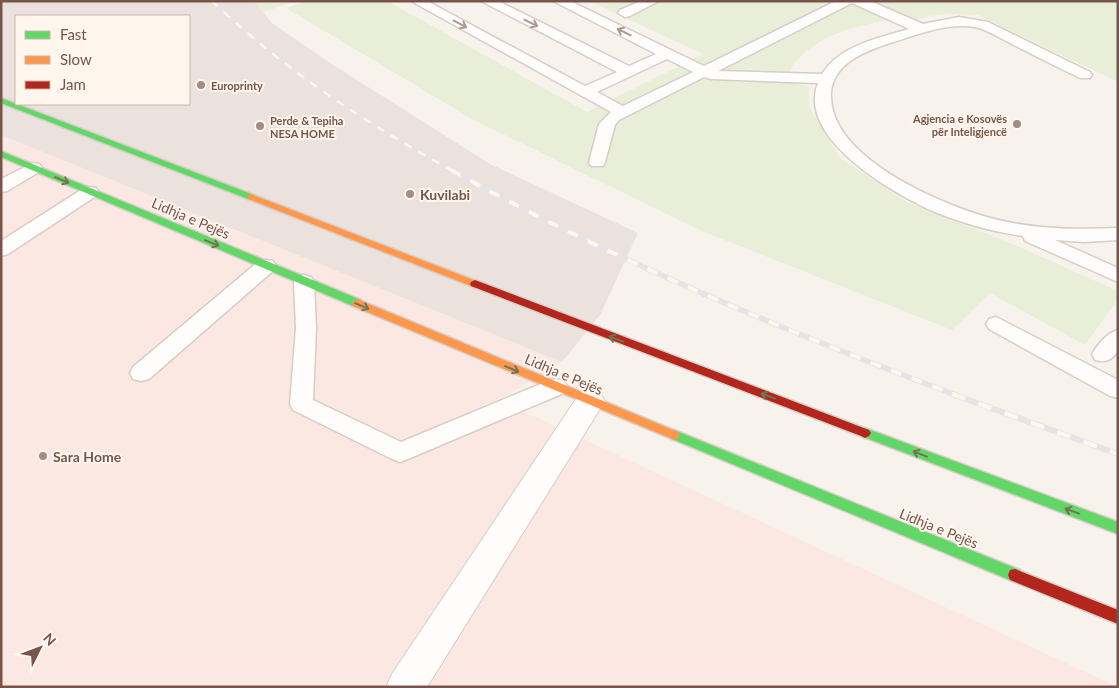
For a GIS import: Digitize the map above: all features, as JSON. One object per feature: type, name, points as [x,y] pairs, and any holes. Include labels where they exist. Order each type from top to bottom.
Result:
[{"type":"highway","points":[[1,100],[617,340],[1118,528]]},
{"type":"highway","name":"Lidhja e Pejës","points":[[1,154],[556,387],[1118,617]]},
{"type":"street","points":[[404,687],[590,401]]},
{"type":"lane","points":[[417,1],[621,112]]},
{"type":"lane","points":[[487,1],[629,72]]},
{"type":"lane","points":[[559,1],[711,75],[826,79]]},
{"type":"lane","points":[[625,13],[654,1]]},
{"type":"lane","points":[[597,162],[607,124],[613,117],[846,1]]},
{"type":"lane","points":[[858,1],[922,28]]},
{"type":"lane","points":[[1085,75],[982,24],[958,20],[946,21],[878,41],[844,59],[826,79],[823,103],[832,128],[844,145],[864,163],[892,183],[929,202],[968,217],[1011,228],[1061,235],[1099,236],[1118,234]]},
{"type":"lane","points":[[585,92],[667,54]]},
{"type":"lane","points":[[1,187],[33,168]]},
{"type":"lane","points":[[1,250],[90,192]]},
{"type":"lane","points":[[1011,228],[1118,276]]},
{"type":"lane","points":[[141,373],[266,266]]},
{"type":"lane","points":[[304,282],[306,328],[302,404],[400,452],[556,387]]},
{"type":"lane","points":[[996,324],[1118,390]]},
{"type":"lane","points":[[1103,354],[1118,337]]},
{"type":"shaded area","points":[[1,1],[254,1],[272,23],[330,63],[490,164],[638,233],[600,315],[562,362],[1,135]]},
{"type":"shaded area","points":[[1,135],[562,362],[499,400],[1118,687],[1,687]]},
{"type":"green space","points":[[254,1],[297,1],[263,12]]},
{"type":"green space","points":[[306,1],[387,1],[587,112],[703,54],[589,1],[1118,1],[1118,82],[978,15],[946,14],[912,21],[889,19],[845,30],[824,39],[805,52],[794,63],[785,81],[809,87],[809,106],[840,158],[903,200],[1015,245],[1118,291],[1118,299],[1085,345],[990,293],[952,330],[702,231],[472,119],[286,8]]},
{"type":"railway","points":[[212,1],[268,50],[327,94],[389,134],[453,171]]},
{"type":"railway","points":[[451,170],[512,203],[636,264],[763,319],[956,395]]},
{"type":"railway","points":[[952,394],[1118,454]]},
{"type":"traffic: fast","points":[[1,100],[251,197]]},
{"type":"traffic: fast","points":[[1,154],[357,303]]},
{"type":"traffic: fast","points":[[865,433],[1118,528]]},
{"type":"traffic: fast","points":[[674,435],[1015,575]]},
{"type":"traffic: slow","points":[[251,197],[475,284]]},
{"type":"traffic: slow","points":[[357,303],[674,435]]},
{"type":"traffic: jam","points":[[475,284],[865,433]]},
{"type":"traffic: jam","points":[[1015,575],[1118,617]]},
{"type":"place","name":"Europrinty","points":[[201,85]]},
{"type":"place","name":"Agjencia e Kosovës për Inteligjencë","points":[[1017,124]]},
{"type":"place","name":"Perde & Tepiha NESA HOME","points":[[260,126]]},
{"type":"place","name":"Kuvilabi","points":[[410,194]]},
{"type":"place","name":"Sara Home","points":[[43,456]]}]
